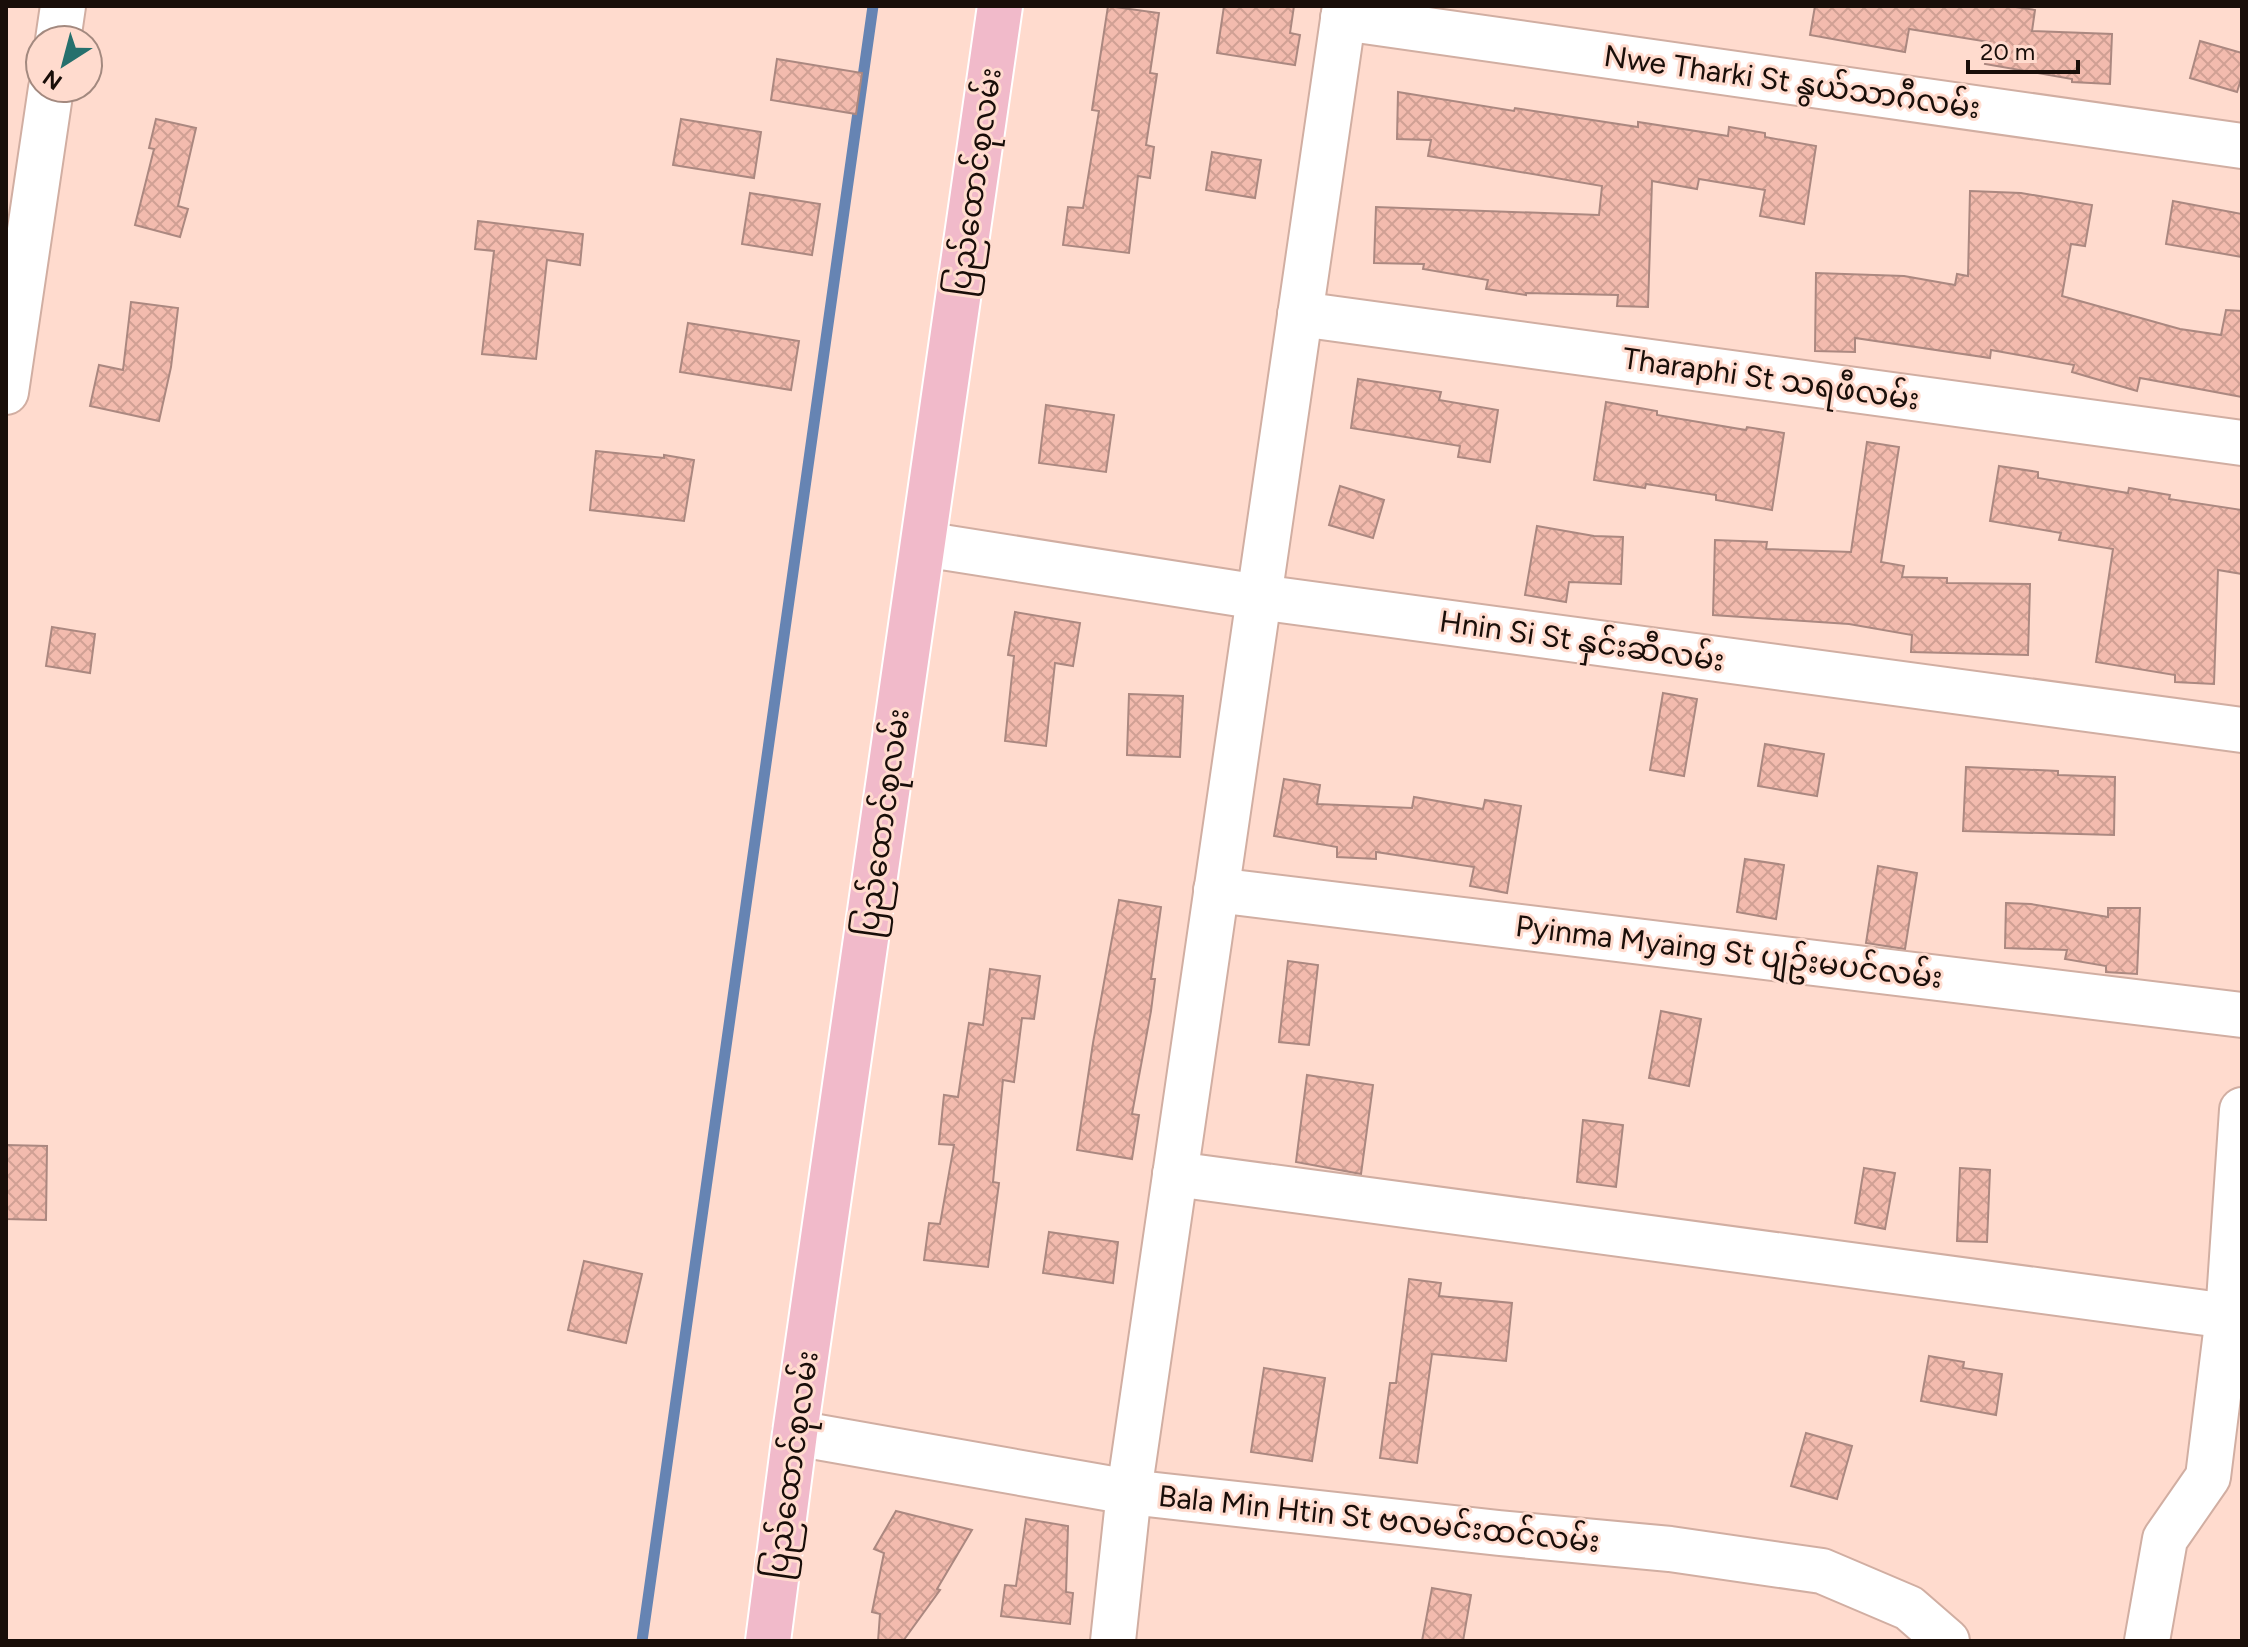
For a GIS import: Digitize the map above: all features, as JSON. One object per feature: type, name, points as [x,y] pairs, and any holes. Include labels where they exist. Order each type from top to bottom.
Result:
[{"type":"main road","name":"ပြည်ထောင်စုလမ်း","points":[[768,1641],[795,1433],[1000,6]]},
{"type":"street","name":"Nwe Tharki St နွယ်သာဂီလမ်း","points":[[1344,12],[2242,146]]},
{"type":"street","points":[[1113,1641],[1129,1492],[1344,12]]},
{"type":"street","points":[[6,392],[49,104]]},
{"type":"street","name":"Tharaphi St သရဖီလမ်း","points":[[1300,314],[2242,443]]},
{"type":"street","name":"Hnin Si St နှင်းဆီလမ်း","points":[[923,544],[1259,597],[2242,730]]},
{"type":"street","name":"Pyinma Myaing St ပျဥ်းမပင်လမ်း","points":[[1216,890],[2242,1015]]},
{"type":"street","points":[[2147,1641],[2165,1539],[2208,1477],[2228,1316],[2242,1110]]},
{"type":"street","points":[[1175,1174],[2228,1316]]},
{"type":"street","name":"Bala Min Htin St ဗလမင်းထင်လမ်း","points":[[795,1433],[1129,1492],[1670,1549],[1822,1571],[1909,1608],[1947,1641]]},
{"type":"building","points":[[1108,6],[1159,13],[1150,73],[1157,74],[1146,145],[1154,147],[1150,178],[1138,176],[1129,253],[1063,245],[1068,207],[1083,208],[1099,111],[1092,110]]},
{"type":"building","points":[[1224,6],[1294,6],[1290,33],[1300,35],[1295,65],[1217,53]]},
{"type":"building","points":[[1815,6],[2009,6],[2035,10],[2032,31],[2112,34],[2110,84],[2072,82],[2072,79],[1985,64],[1989,42],[1909,29],[1905,52],[1810,35]]},
{"type":"building","points":[[2200,41],[2242,53],[2242,76],[2237,92],[2190,78]]},
{"type":"building","points":[[777,59],[862,73],[856,114],[771,100]]},
{"type":"building","points":[[1398,92],[1638,127],[1638,122],[1728,136],[1729,127],[1816,146],[1804,224],[1760,216],[1765,190],[1699,179],[1697,189],[1652,181],[1648,307],[1617,306],[1618,295],[1526,295],[1486,289],[1488,280],[1423,269],[1424,264],[1374,263],[1376,207],[1599,215],[1602,186],[1428,156],[1431,140],[1397,139]]},
{"type":"building","points":[[156,119],[196,128],[178,206],[188,209],[180,237],[135,225],[154,149],[149,148]]},
{"type":"building","points":[[681,119],[761,132],[754,178],[673,165]]},
{"type":"building","points":[[1212,152],[1261,160],[1255,198],[1206,190]]},
{"type":"building","points":[[1970,191],[2021,193],[2092,205],[2085,246],[2071,244],[2062,296],[2180,329],[2221,335],[2226,310],[2242,311],[2242,397],[2140,378],[2137,391],[2072,372],[2074,365],[1991,350],[1990,358],[1855,338],[1855,352],[1815,351],[1816,273],[1904,276],[1955,285],[1957,274],[1968,276]]},
{"type":"building","points":[[750,193],[820,204],[812,255],[742,244]]},
{"type":"building","points":[[2173,201],[2242,214],[2242,257],[2166,244]]},
{"type":"building","points":[[478,221],[583,234],[580,265],[547,260],[536,359],[482,354],[494,251],[475,249]]},
{"type":"building","points":[[131,302],[178,308],[171,367],[159,421],[90,406],[99,365],[123,370]]},
{"type":"building","points":[[688,323],[799,341],[791,390],[680,372]]},
{"type":"building","points":[[1358,379],[1441,392],[1439,400],[1498,410],[1490,462],[1458,457],[1460,446],[1351,428]]},
{"type":"building","points":[[1606,402],[1657,411],[1657,415],[1784,433],[1772,510],[1716,500],[1716,495],[1594,480]]},
{"type":"building","points":[[1046,405],[1114,415],[1106,472],[1039,463]]},
{"type":"building","points":[[1867,442],[1899,447],[1881,562],[1904,566],[1902,577],[1947,578],[1947,583],[2030,584],[2028,655],[1911,652],[1912,635],[1849,624],[1713,615],[1715,540],[1767,542],[1766,549],[1851,552]]},
{"type":"building","points":[[596,451],[694,460],[684,521],[590,510]]},
{"type":"building","points":[[1999,466],[2038,472],[2038,478],[2128,493],[2129,488],[2170,495],[2169,499],[2242,510],[2242,574],[2218,570],[2214,684],[2175,682],[2175,675],[2096,662],[2113,549],[2059,540],[2061,533],[1990,521]]},
{"type":"building","points":[[1340,486],[1384,500],[1373,538],[1329,525]]},
{"type":"building","points":[[1537,526],[1594,536],[1623,537],[1621,584],[1569,582],[1566,602],[1525,595]]},
{"type":"building","points":[[1015,612],[1080,623],[1073,666],[1055,663],[1046,746],[1005,741],[1014,656],[1008,655]]},
{"type":"building","points":[[52,627],[95,634],[90,673],[46,666]]},
{"type":"building","points":[[1663,693],[1697,699],[1684,776],[1650,770]]},
{"type":"building","points":[[1129,694],[1183,696],[1180,757],[1127,755]]},
{"type":"building","points":[[1765,744],[1824,754],[1817,796],[1758,786]]},
{"type":"building","points":[[1966,767],[2115,777],[2114,835],[1963,831]]},
{"type":"building","points":[[1284,779],[1320,785],[1317,804],[1412,808],[1414,797],[1483,809],[1485,800],[1521,806],[1507,893],[1470,886],[1474,867],[1376,852],[1376,859],[1337,857],[1337,847],[1274,836]]},
{"type":"building","points":[[1745,859],[1784,865],[1776,919],[1737,912]]},
{"type":"building","points":[[1878,866],[1917,873],[1905,949],[1866,943]]},
{"type":"building","points":[[1119,900],[1161,907],[1151,979],[1155,979],[1151,1011],[1132,1114],[1139,1115],[1132,1159],[1077,1150]]},
{"type":"building","points":[[2006,903],[2031,904],[2108,917],[2108,908],[2140,908],[2137,974],[2106,972],[2106,966],[2065,959],[2067,950],[2005,948]]},
{"type":"building","points":[[1288,961],[1318,965],[1309,1045],[1279,1042]]},
{"type":"building","points":[[990,969],[1040,976],[1034,1019],[1022,1018],[1014,1082],[1003,1080],[993,1182],[999,1183],[988,1267],[924,1260],[929,1223],[940,1224],[954,1145],[939,1144],[944,1095],[958,1097],[969,1023],[983,1025]]},
{"type":"building","points":[[1661,1011],[1701,1019],[1689,1086],[1649,1078]]},
{"type":"building","points":[[1307,1075],[1373,1085],[1361,1174],[1296,1162]]},
{"type":"building","points":[[1583,1120],[1623,1125],[1616,1187],[1577,1182]]},
{"type":"building","points":[[6,1145],[47,1146],[46,1220],[6,1219]]},
{"type":"building","points":[[1864,1168],[1895,1173],[1885,1229],[1855,1223]]},
{"type":"building","points":[[1960,1168],[1990,1170],[1987,1242],[1957,1241]]},
{"type":"building","points":[[1049,1232],[1118,1242],[1113,1283],[1043,1273]]},
{"type":"building","points":[[584,1261],[642,1274],[626,1343],[568,1330]]},
{"type":"building","points":[[1409,1279],[1441,1283],[1439,1296],[1512,1303],[1506,1361],[1432,1354],[1417,1463],[1380,1458],[1390,1383],[1396,1383]]},
{"type":"building","points":[[1929,1356],[1964,1362],[1963,1368],[2002,1374],[1996,1415],[1921,1401]]},
{"type":"building","points":[[1264,1368],[1325,1378],[1312,1461],[1251,1452]]},
{"type":"building","points":[[1806,1433],[1852,1446],[1837,1499],[1791,1486]]},
{"type":"building","points":[[896,1511],[972,1530],[937,1589],[940,1590],[903,1641],[878,1641],[880,1614],[872,1612],[884,1553],[874,1549]]},
{"type":"building","points":[[1026,1519],[1068,1526],[1066,1592],[1073,1593],[1070,1624],[1001,1616],[1005,1585],[1016,1586]]},
{"type":"building","points":[[1432,1588],[1471,1595],[1463,1641],[1422,1641]]},
{"type":"waterway","points":[[642,1641],[873,6]]}]
